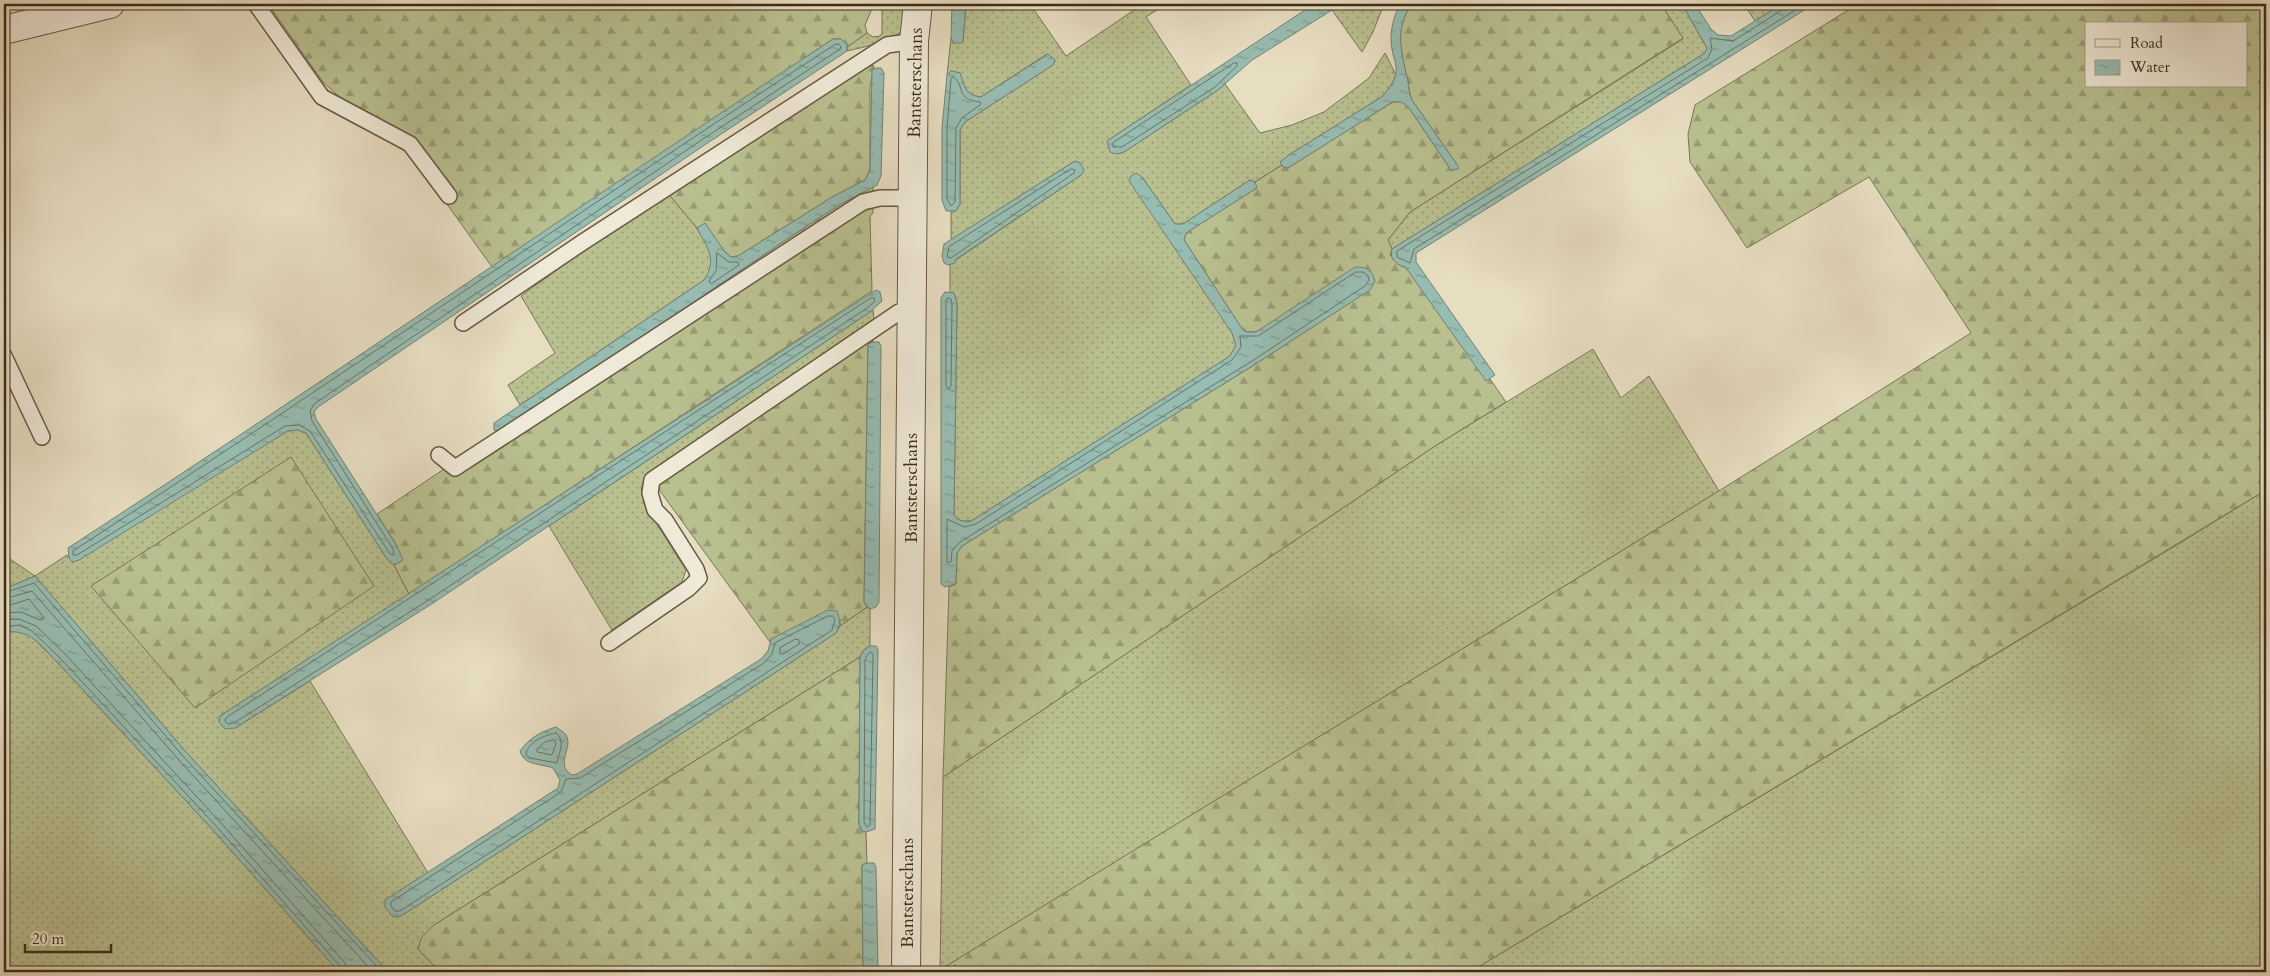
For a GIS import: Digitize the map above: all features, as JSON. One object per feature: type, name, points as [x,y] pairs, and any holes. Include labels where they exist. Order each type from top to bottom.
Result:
[{"type":"street","points":[[4,30],[110,4]]},
{"type":"street","name":"Bantsterschans","points":[[906,972],[914,41],[918,4]]},
{"type":"lane","points":[[256,4],[322,97],[410,144],[448,196]]},
{"type":"lane","points":[[464,323],[583,242],[887,45],[914,41]]},
{"type":"lane","points":[[438,455],[454,468],[863,202],[880,198],[913,198]]},
{"type":"lane","points":[[608,643],[689,588],[698,578],[696,569],[665,520],[655,510],[650,494],[652,480],[899,312],[912,315]]},
{"type":"lane","points":[[6,365],[42,438]]},
{"type":"green space","points":[[268,4],[874,4],[865,25],[867,33],[847,47],[841,39],[833,39],[492,267],[391,126],[344,101],[323,82]]},
{"type":"green space","points":[[882,4],[908,4],[906,28],[885,41],[847,51],[847,47],[867,33],[873,37],[880,36],[882,33]]},
{"type":"green space","points":[[966,4],[1030,4],[1066,56],[1143,4],[1166,4],[1146,17],[1191,85],[1107,141],[1117,154],[1124,152],[1225,84],[1260,133],[1292,125],[1324,112],[1369,78],[1385,53],[1396,75],[1383,96],[1289,155],[1280,162],[1282,165],[1255,182],[1250,180],[1183,224],[1175,224],[1142,177],[1232,333],[1236,345],[1230,356],[973,520],[965,521],[958,519],[954,515],[957,303],[954,293],[950,293],[950,264],[1081,175],[1083,170],[1075,161],[951,240],[951,211],[956,211],[960,204],[960,130],[965,122],[1053,65],[1055,60],[1047,54],[981,97],[972,94],[966,90],[960,73],[951,71],[947,75],[951,38],[954,43],[963,41]]},
{"type":"green space","points":[[1336,4],[1384,4],[1373,32],[1362,52],[1332,10]]},
{"type":"green space","points":[[1411,4],[1661,4],[1683,38],[1410,212],[1388,240],[1392,249],[1390,255],[1401,266],[1406,267],[1486,380],[1490,379],[1506,402],[1435,446],[943,777],[949,587],[956,584],[957,553],[962,546],[1254,365],[1369,290],[1375,281],[1255,332],[1247,332],[1243,330],[1184,240],[1186,233],[1256,188],[1255,182],[1282,165],[1288,168],[1394,102],[1401,102],[1409,108],[1451,170],[1458,166],[1412,100],[1400,38],[1403,22]]},
{"type":"green space","points":[[1661,4],[1682,4],[1707,48],[1705,53],[1392,249],[1388,240],[1410,212],[1683,39]]},
{"type":"green space","points":[[1744,4],[1782,4],[1755,21]]},
{"type":"green space","points":[[1858,4],[2266,4],[2266,490],[1470,972],[940,972],[940,970],[1714,494],[1971,333],[1869,177],[1747,248],[1690,162],[1688,134],[1695,105]]},
{"type":"green space","points":[[864,63],[874,66],[870,87],[870,170],[865,180],[834,196],[738,256],[731,257],[725,252],[705,224],[697,228],[666,191]]},
{"type":"green space","points":[[873,187],[873,213],[870,216],[872,291],[409,594],[394,565],[400,562],[397,546],[377,514],[787,239],[839,205]]},
{"type":"green space","points":[[666,191],[704,239],[712,261],[710,272],[704,280],[520,405],[508,385],[555,353],[521,296]]},
{"type":"green space","points":[[873,310],[874,320],[653,470],[641,487],[644,504],[686,570],[682,582],[612,630],[549,526]]},
{"type":"green space","points":[[873,334],[873,342],[868,345],[864,602],[867,607],[840,626],[840,619],[771,639],[770,642],[660,491],[659,483]]},
{"type":"green space","points":[[1593,349],[1621,398],[1649,376],[1719,491],[940,970],[943,777],[1435,446]]},
{"type":"green space","points":[[298,430],[306,433],[387,559],[394,565],[409,594],[220,716],[219,722],[235,728],[310,681],[428,873],[385,900],[401,916],[836,633],[840,626],[867,607],[870,609],[870,646],[864,650],[860,657],[434,925],[418,949],[440,972],[388,972],[186,752],[35,576],[67,555],[69,558],[288,431]]},
{"type":"green space","points":[[291,457],[374,586],[195,708],[91,586]]},
{"type":"green space","points":[[2266,490],[2266,972],[1470,972],[2180,543]]},
{"type":"green space","points":[[4,555],[35,576],[4,589]]},
{"type":"green space","points":[[18,630],[30,635],[57,662],[213,830],[339,972],[4,972],[4,632]]},
{"type":"green space","points":[[860,657],[859,824],[862,831],[866,832],[867,863],[862,865],[863,972],[440,972],[418,949],[421,938],[434,925]]},
{"type":"water","points":[[952,4],[966,4],[963,41],[961,43],[953,43],[951,38]]},
{"type":"water","points":[[1314,4],[1336,5],[1332,10],[1252,60],[1218,90],[1124,152],[1117,154],[1110,152],[1107,141]]},
{"type":"water","points":[[1400,4],[1411,4],[1403,22],[1401,37],[1402,54],[1412,100],[1458,166],[1458,169],[1451,170],[1409,108],[1399,102],[1391,103],[1288,168],[1283,167],[1280,162],[1289,155],[1383,96],[1389,88],[1394,79],[1396,69],[1391,43],[1391,31]]},
{"type":"water","points":[[1682,4],[1695,4],[1711,29],[1718,35],[1731,36],[1782,4],[1814,4],[1416,253],[1416,262],[1495,375],[1486,381],[1406,268],[1392,259],[1392,249],[1705,53],[1707,48]]},
{"type":"water","points":[[833,39],[841,39],[847,45],[847,51],[706,144],[318,407],[314,412],[316,419],[397,546],[403,560],[394,565],[387,559],[306,433],[298,430],[288,431],[79,560],[73,562],[69,558],[68,548]]},
{"type":"water","points":[[1048,54],[1055,60],[1053,65],[965,122],[960,130],[960,204],[956,211],[946,211],[942,200],[942,128],[947,75],[951,71],[960,73],[969,92],[981,97]]},
{"type":"water","points":[[881,68],[884,73],[881,176],[877,185],[839,205],[787,239],[500,433],[494,430],[494,423],[704,280],[711,260],[697,228],[705,223],[725,252],[731,257],[738,256],[834,196],[865,180],[870,170],[872,70]]},
{"type":"water","points":[[1075,161],[1080,163],[1084,170],[1081,175],[956,259],[955,263],[948,265],[944,263],[942,256],[944,244]]},
{"type":"water","points":[[1136,173],[1142,177],[1175,224],[1183,224],[1250,180],[1255,182],[1257,188],[1186,233],[1184,240],[1243,330],[1247,332],[1256,332],[1355,267],[1362,267],[1368,270],[1375,281],[1370,290],[1254,365],[962,546],[957,553],[956,584],[945,587],[941,584],[941,298],[945,292],[954,293],[957,303],[954,515],[962,521],[973,520],[1230,356],[1236,345],[1232,333],[1129,181],[1131,176]]},
{"type":"water","points":[[876,290],[880,292],[882,301],[870,312],[430,605],[235,728],[225,729],[219,722],[220,716]]},
{"type":"water","points":[[879,342],[881,346],[879,602],[876,607],[870,609],[864,602],[868,344]]},
{"type":"water","points":[[35,576],[186,752],[388,972],[339,972],[213,830],[45,649],[28,635],[4,632],[4,589]]},
{"type":"water","points":[[828,610],[837,611],[840,622],[836,633],[401,916],[393,917],[385,907],[385,900],[558,788],[560,780],[553,768],[529,762],[522,756],[520,751],[536,736],[556,727],[564,733],[568,740],[564,761],[565,766],[572,775],[577,774],[761,659],[768,651],[771,639]]},
{"type":"water","points":[[870,646],[876,646],[878,649],[875,829],[866,832],[862,831],[859,824],[860,657],[864,650]]},
{"type":"water","points":[[874,863],[876,867],[878,972],[863,972],[862,865]]}]
